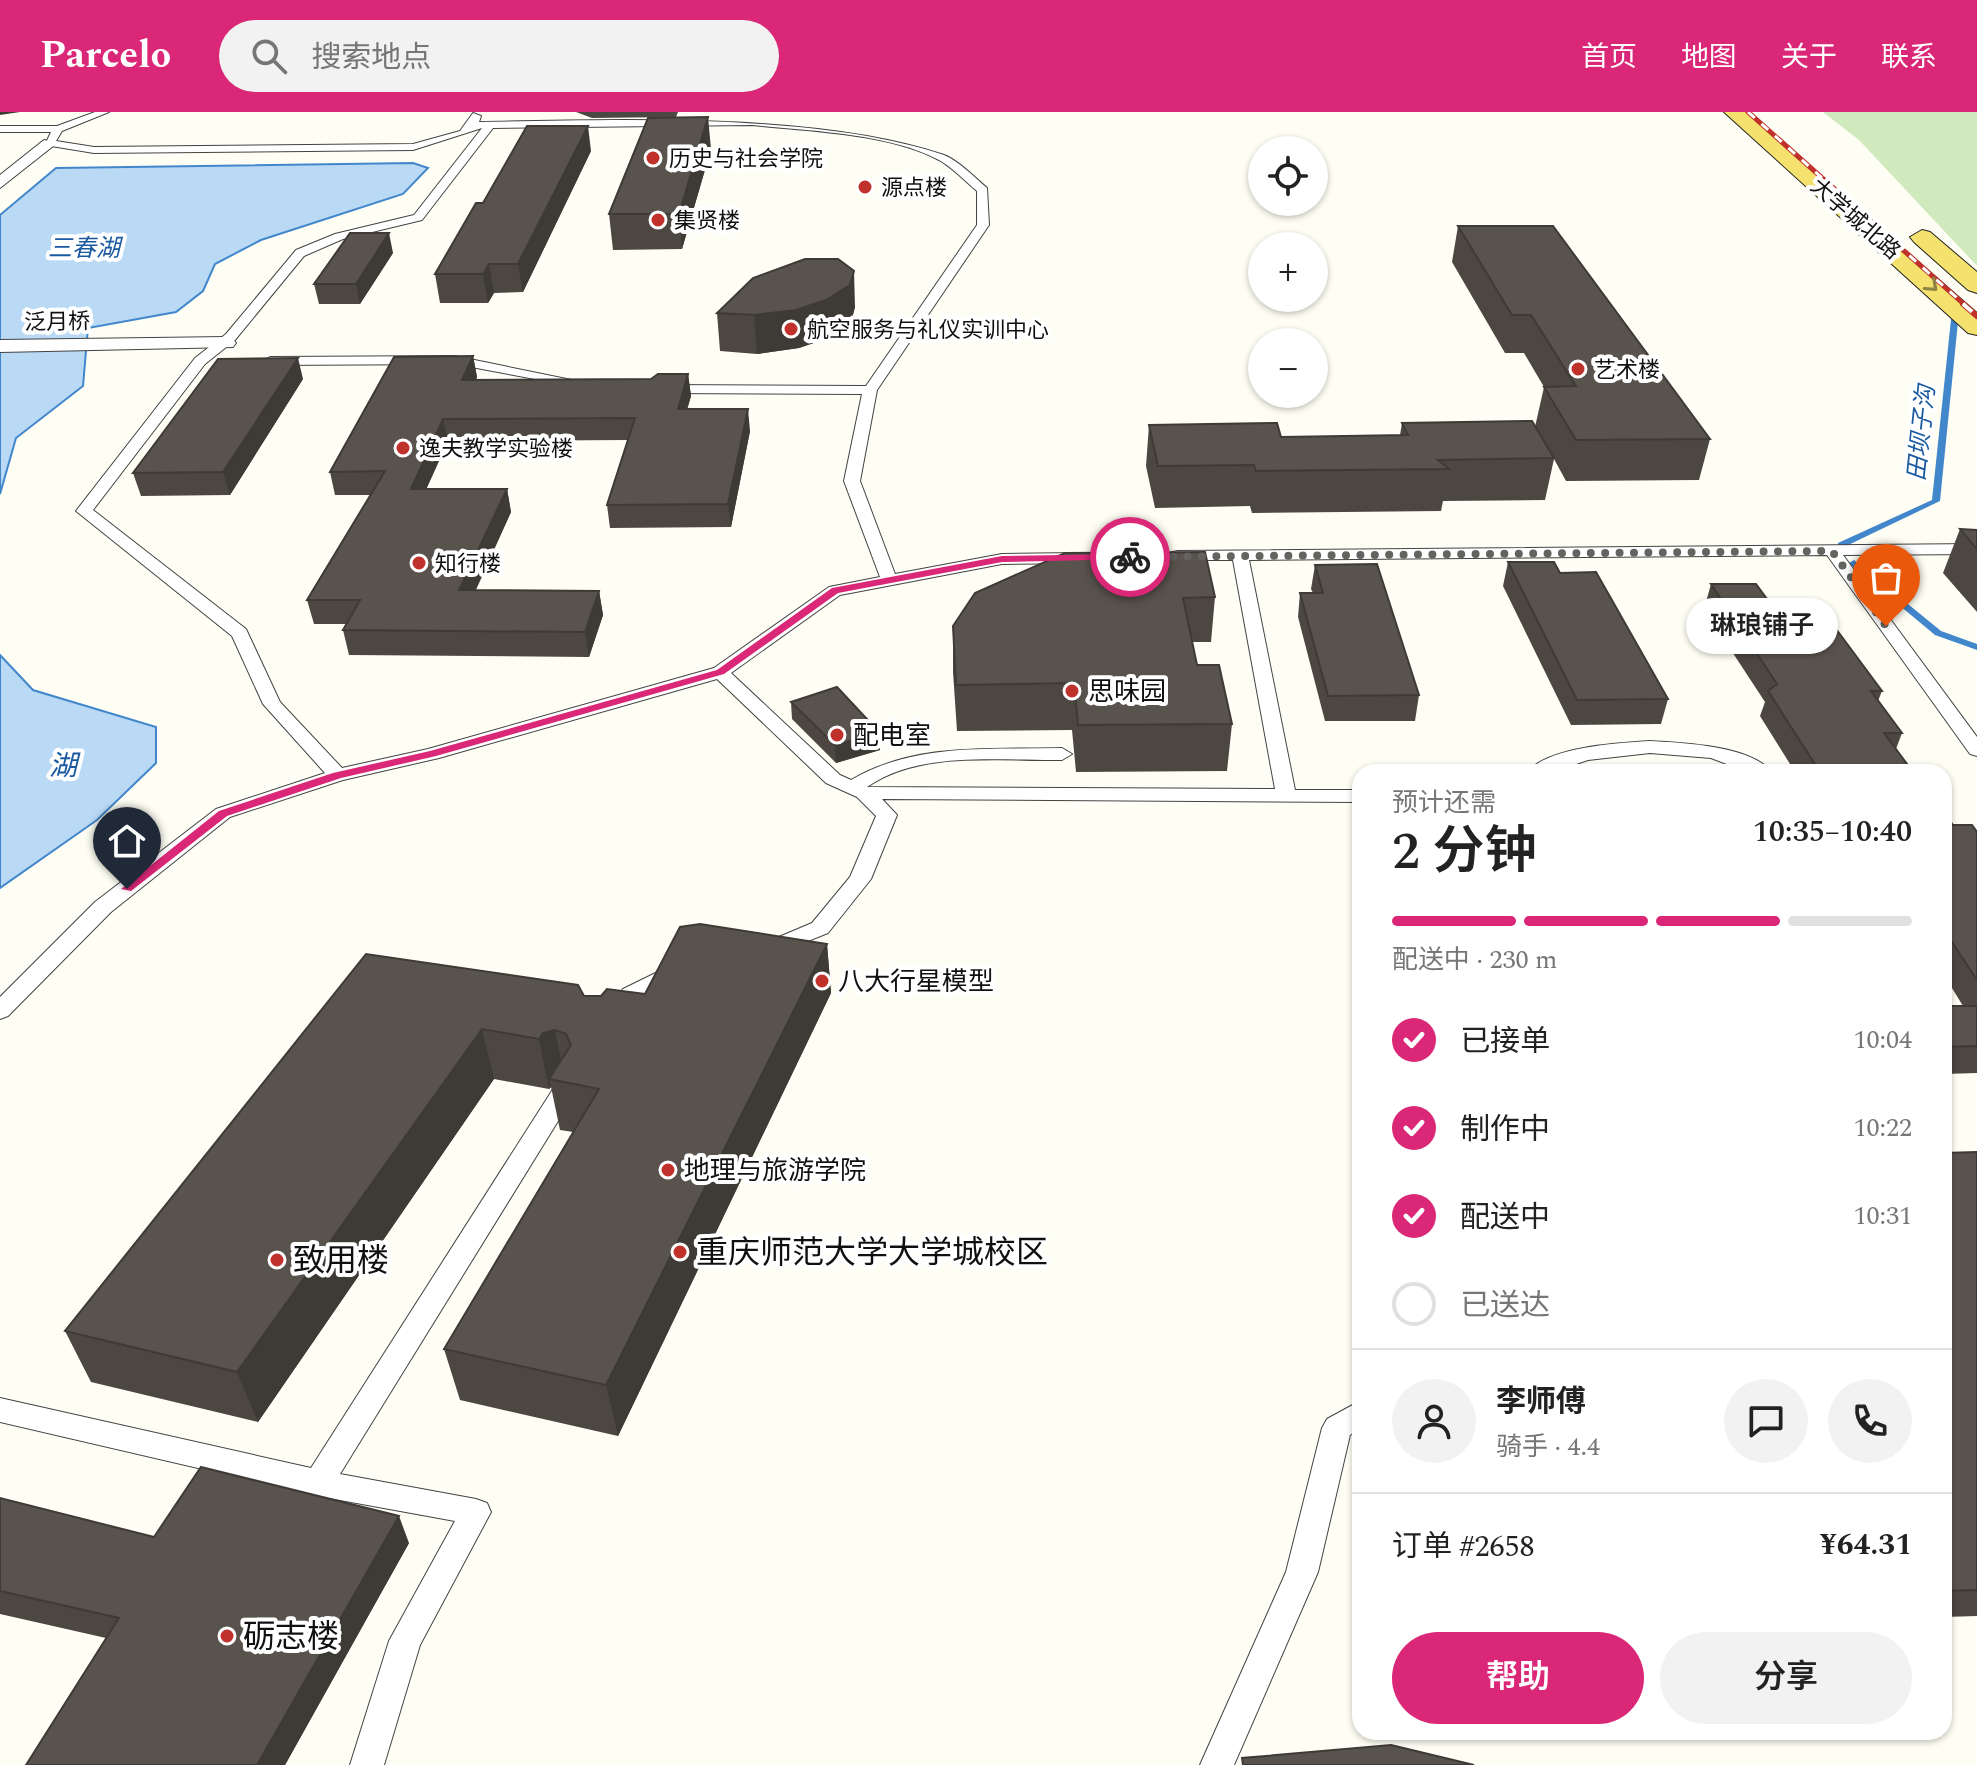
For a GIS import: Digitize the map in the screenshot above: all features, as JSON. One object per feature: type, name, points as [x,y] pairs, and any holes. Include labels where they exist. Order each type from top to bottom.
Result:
[{"type":"main road","name":"大学城北路","points":[[1734,112],[1972,322]]},
{"type":"main road","points":[[1808,176],[1837,176]]},
{"type":"main road","name":"大学城北路","points":[[1906,223],[1977,285]]},
{"type":"street","points":[[0,183],[54,136]]},
{"type":"street","name":"泛月桥","points":[[0,346],[114,345],[229,352]]},
{"type":"lane","points":[[54,136],[104,112]]},
{"type":"lane","points":[[0,129],[54,136],[94,150],[413,147],[464,133],[477,118],[465,112]]},
{"type":"lane","points":[[471,125],[754,117],[893,141],[943,158],[983,190],[983,225],[870,390],[852,481],[889,580]]},
{"type":"lane","points":[[338,775],[272,704],[240,633],[84,511],[200,361],[229,352],[301,252],[394,220],[418,218],[490,125]]},
{"type":"lane","points":[[248,361],[455,360],[610,388]]},
{"type":"lane","points":[[640,389],[870,390]]},
{"type":"lane","points":[[1161,557],[1977,549]]},
{"type":"lane","points":[[1832,551],[1977,750]]},
{"type":"lane","points":[[1240,555],[1286,796]]},
{"type":"lane","points":[[0,1011],[103,907],[223,813],[338,775],[432,754],[720,672],[835,591],[1002,559],[1097,558]]},
{"type":"lane","points":[[720,672],[833,779],[858,790],[887,815],[860,879],[820,928],[756,955],[740,958]]},
{"type":"lane","points":[[1555,764],[1582,752],[1638,748],[1706,751],[1750,764]]},
{"type":"lane","points":[[858,790],[885,768],[925,757],[1062,754]]},
{"type":"lane","points":[[858,790],[1352,796]]},
{"type":"lane","points":[[602,1037],[631,994],[680,968],[695,965]]},
{"type":"lane","points":[[318,1483],[564,1092]]},
{"type":"lane","points":[[0,1410],[318,1483],[476,1512],[405,1641],[367,1765]]},
{"type":"lane","points":[[1217,1765],[1302,1572],[1337,1428],[1352,1418]]},
{"type":"green space","points":[[1823,112],[1977,112],[1977,266],[1859,140]]},
{"type":"water","name":"三春湖","points":[[413,163],[428,168],[403,194],[261,240],[215,264],[203,291],[176,312],[88,328],[83,386],[16,438],[0,494],[0,215],[56,168]]},
{"type":"water","name":"湖","points":[[0,655],[33,690],[156,727],[156,763],[97,820],[0,888]]},
{"type":"building","points":[[708,117],[679,214],[609,214],[648,118]]},
{"type":"building","points":[[527,126],[588,126],[518,264],[489,264],[483,274],[435,274],[476,203],[483,203]]},
{"type":"building","points":[[1458,226],[1553,226],[1710,439],[1576,440],[1544,387],[1576,386],[1531,315],[1512,315]]},
{"type":"building","points":[[350,233],[389,233],[356,284],[314,284]]},
{"type":"building","points":[[805,259],[838,259],[854,271],[850,285],[826,300],[796,310],[754,315],[717,313],[753,278]]},
{"type":"building","points":[[473,356],[462,380],[651,379],[658,374],[688,374],[678,409],[748,409],[728,504],[607,505],[635,418],[443,419],[411,489],[507,489],[459,590],[599,591],[585,632],[343,630],[360,600],[307,600],[385,471],[330,472],[394,357]]},
{"type":"building","points":[[298,358],[223,472],[133,473],[218,359]]},
{"type":"building","points":[[1532,421],[1554,458],[1438,460],[1449,469],[1256,471],[1254,465],[1158,466],[1149,425],[1277,423],[1281,437],[1408,435],[1402,423]]},
{"type":"building","points":[[1960,529],[1977,530],[1977,549]]},
{"type":"building","name":"思味园","points":[[1205,552],[1215,597],[1183,598],[1197,665],[1219,665],[1232,724],[1078,725],[1074,683],[956,685],[953,626],[975,593],[1065,553]]},
{"type":"building","points":[[1508,562],[1554,562],[1560,573],[1596,572],[1668,699],[1577,700]]},
{"type":"building","points":[[1377,564],[1419,695],[1328,696],[1300,593],[1323,593],[1315,565]]},
{"type":"building","points":[[1711,584],[1756,584],[1770,603],[1816,602],[1882,691],[1871,691],[1902,733],[1884,733],[1907,764],[1815,764],[1768,691],[1777,684]]},
{"type":"building","points":[[837,687],[880,733],[835,745],[791,702]]},
{"type":"building","points":[[1952,824],[1972,825],[1977,832],[1977,980],[1952,942]]},
{"type":"building","name":"致用楼","points":[[700,924],[827,944],[606,1385],[444,1349],[599,1089],[549,1079],[571,1045],[566,1034],[555,1030],[543,1033],[539,1039],[482,1029],[237,1372],[65,1331],[366,954],[578,985],[584,996],[601,996],[607,989],[645,994],[680,927]]},
{"type":"building","points":[[1952,1006],[1977,1006],[1977,1046],[1952,1047]]},
{"type":"building","points":[[1977,1152],[1977,1590],[1952,1591],[1952,1153]]},
{"type":"building","name":"砺志楼","points":[[201,1467],[399,1516],[257,1765],[26,1765],[119,1618],[0,1591],[0,1498],[154,1537]]},
{"type":"building","points":[[1391,1745],[1474,1765],[1243,1765],[1242,1758]]},
{"type":"waterway","name":"田坝子沟","points":[[1841,545],[1936,501],[1955,312]]},
{"type":"waterway","name":"田坝子沟","points":[[1854,563],[1938,633],[1977,647]]},
{"type":"railway","points":[[1748,112],[1966,306]]},
{"type":"railway","points":[[1963,304],[1977,316]]},
{"type":"way so far","points":[[1130,557],[1832,551],[1886,626]]},
{"type":"place","name":"历史与社会学院","points":[[653,158]]},
{"type":"place","name":"源点楼","points":[[865,187]]},
{"type":"place","name":"集贤楼","points":[[658,220]]},
{"type":"place","name":"航空服务与礼仪实训中心","points":[[791,329]]},
{"type":"place","name":"艺术楼","points":[[1578,369]]},
{"type":"place","name":"逸夫教学实验楼","points":[[403,448]]},
{"type":"place","name":"知行楼","points":[[419,563]]},
{"type":"place","name":"琳琅铺子","points":[[1886,626]]},
{"type":"place","name":"思味园","points":[[1072,691]]},
{"type":"place","name":"配电室","points":[[837,735]]},
{"type":"place","name":"八大行星模型","points":[[822,981]]},
{"type":"place","name":"地理与旅游学院","points":[[668,1170]]},
{"type":"place","name":"重庆师范大学大学城校区","points":[[680,1252]]},
{"type":"place","name":"致用楼","points":[[277,1260]]},
{"type":"place","name":"砺志楼","points":[[227,1636]]},
{"type":"route","points":[[127,889],[223,813],[338,775],[432,754],[720,672],[835,591],[1002,559],[1130,557]]}]
